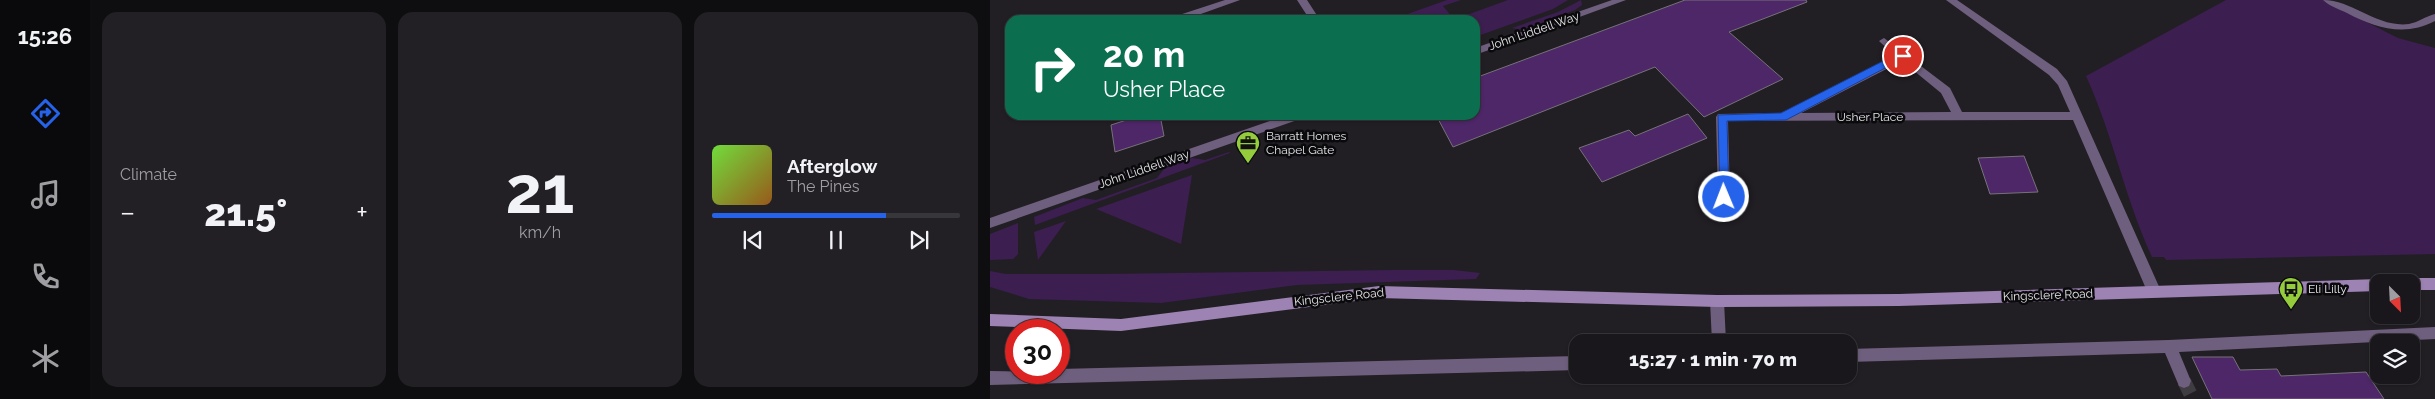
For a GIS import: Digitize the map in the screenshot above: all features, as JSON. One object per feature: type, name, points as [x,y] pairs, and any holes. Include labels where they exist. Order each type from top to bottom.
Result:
[{"type":"street","points":[[1189,15],[1235,0]]},
{"type":"street","points":[[1302,0],[1311,15]]},
{"type":"street","name":"John Liddell Way","points":[[1480,50],[1600,3],[1621,0]]},
{"type":"street","points":[[1951,0],[2053,72],[2063,84],[2154,292]]},
{"type":"street","points":[[2328,0],[2377,25],[2409,28],[2429,22],[2435,17]]},
{"type":"street","points":[[1884,41],[1946,91],[1958,116]]},
{"type":"street","name":"Usher Place","points":[[1782,117],[1903,56]]},
{"type":"street","name":"Usher Place","points":[[1724,197],[1722,117],[2077,116]]},
{"type":"street","name":"John Liddell Way","points":[[990,223],[1284,120]]},
{"type":"street","points":[[2420,284],[2435,284]]},
{"type":"street","name":"Kingsclere Road","points":[[991,320],[1121,325],[1379,292],[1717,302],[1899,300],[2370,285]]},
{"type":"street","points":[[1717,302],[1719,334]]},
{"type":"street","points":[[1857,356],[2169,346],[2435,333]]},
{"type":"street","points":[[2169,346],[2184,381]]},
{"type":"street","points":[[990,378],[1569,363]]},
{"type":"shaded area","points":[[1447,0],[1461,0],[1443,6],[1450,15],[1405,15]]},
{"type":"shaded area","points":[[1508,0],[1568,0],[1553,9],[1480,35],[1480,15],[1467,15]]},
{"type":"shaded area","points":[[1581,0],[1582,5],[1575,10],[1523,30],[1512,28],[1558,12]]},
{"type":"shaded area","points":[[2226,0],[2323,0],[2398,38],[2435,48],[2435,254],[2166,260],[2164,257],[2152,257],[2134,213],[2104,121],[2086,76]]},
{"type":"shaded area","points":[[1229,152],[1035,225],[1034,217],[1083,198],[1096,200],[1157,178],[1164,169],[1192,158],[1205,160]]},
{"type":"shaded area","points":[[1192,175],[1181,244],[1096,209]]},
{"type":"shaded area","points":[[1066,221],[1038,260],[1034,232]]},
{"type":"shaded area","points":[[1018,223],[1018,254],[1013,259],[990,260],[990,234]]},
{"type":"shaded area","points":[[1454,270],[1480,273],[1476,279],[1297,285],[1161,303],[1029,299],[990,287],[990,271],[1006,274],[1101,274]]},
{"type":"building","points":[[1685,0],[1806,0],[1807,2],[1729,32],[1783,79],[1704,117],[1655,67],[1453,147],[1439,120],[1480,120],[1480,76]]},
{"type":"building","points":[[1688,114],[1707,138],[1602,182],[1579,148],[1629,130],[1635,136]]},
{"type":"building","points":[[1126,120],[1161,120],[1164,136],[1115,152],[1111,125]]},
{"type":"building","points":[[2024,156],[2038,192],[1990,194],[1978,158]]},
{"type":"building","points":[[2192,357],[2233,357],[2240,370],[2277,369],[2281,376],[2366,372],[2370,378],[2370,384],[2374,384],[2384,399],[2212,399]]},
{"type":"tunnel","points":[[2184,381],[2193,399]]},
{"type":"place","name":"Barratt Homes Chapel Gate","points":[[1248,164]]},
{"type":"place","name":"Eli Lilly","points":[[2291,310]]},
{"type":"route","points":[[1724,197],[1722,117],[1782,117],[1903,56]]}]
